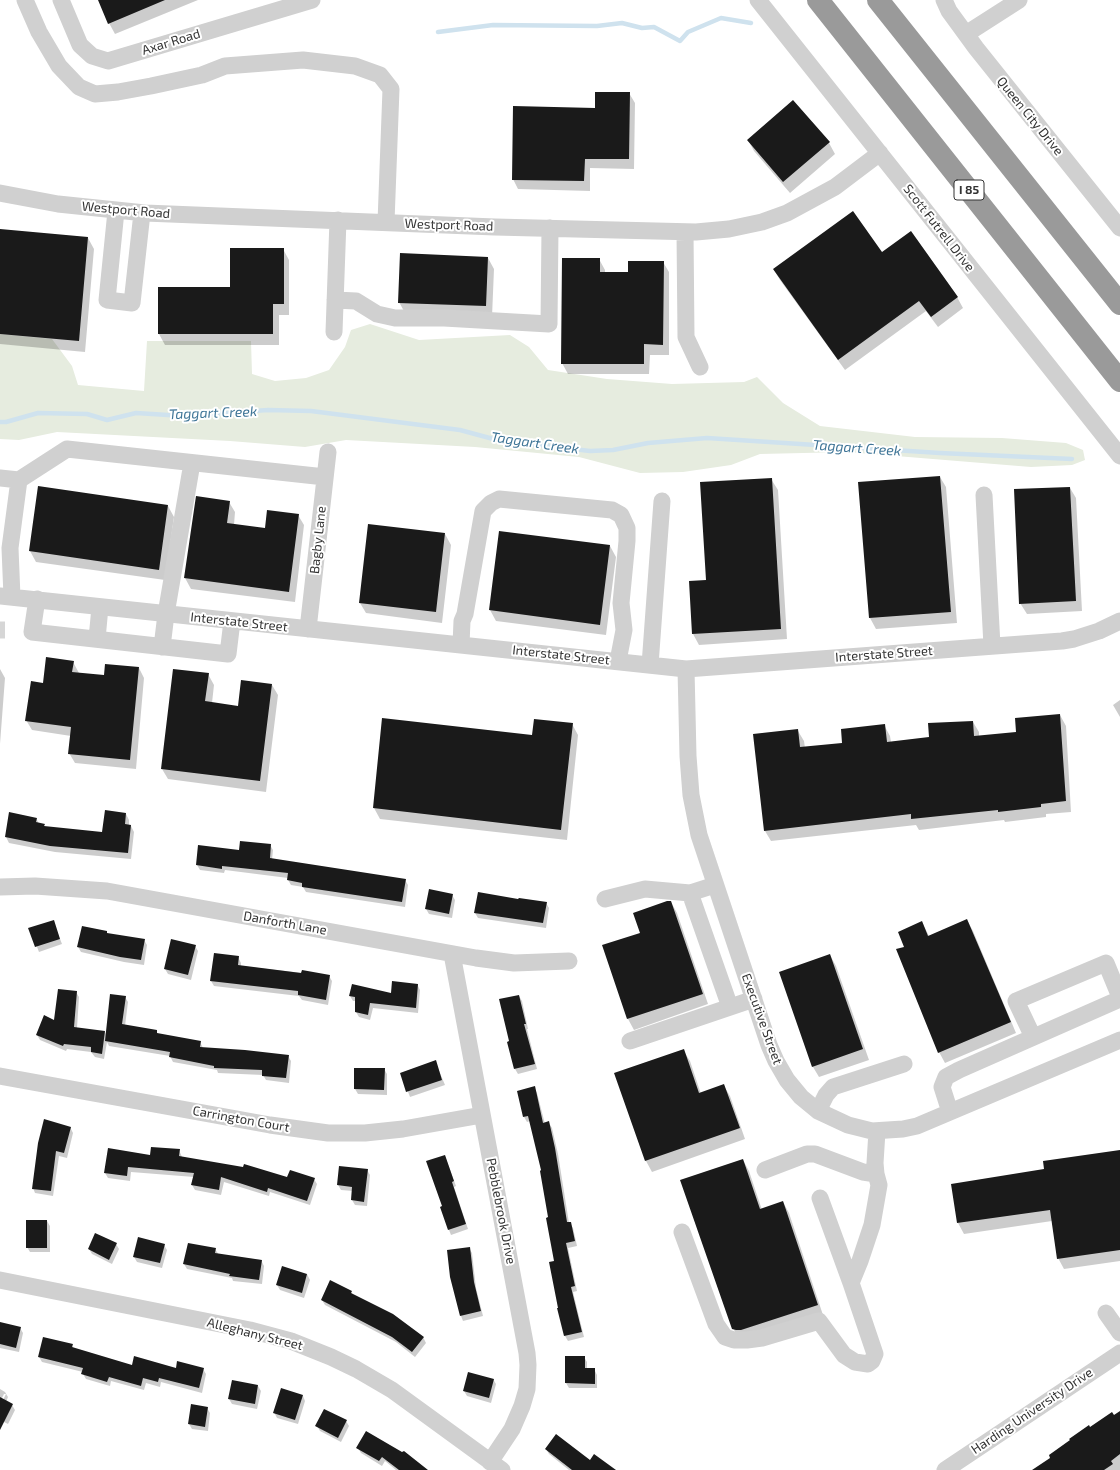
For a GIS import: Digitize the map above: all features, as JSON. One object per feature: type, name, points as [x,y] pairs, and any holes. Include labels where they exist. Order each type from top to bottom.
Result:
[{"type":"highway","name":"I 85","points":[[818,0],[1120,381]]},
{"type":"highway","points":[[878,0],[1120,304]]},
{"type":"street","points":[[25,0],[39,32],[59,66],[79,87],[95,94],[118,92],[151,86],[202,74],[225,66],[304,60],[356,66],[380,75],[391,89],[386,222]]},
{"type":"street","name":"Axar Road","points":[[61,0],[80,45],[92,56],[108,61],[312,0]]},
{"type":"street","name":"Scott Futrell Drive","points":[[758,0],[1120,456]]},
{"type":"street","name":"Queen City Drive","points":[[944,0],[949,10],[980,54],[1120,228]]},
{"type":"street","points":[[966,34],[1019,0]]},
{"type":"street","name":"Westport Road","points":[[0,193],[58,204],[116,211],[685,232],[729,229],[762,222],[786,213],[835,187],[880,153]]},
{"type":"street","points":[[116,211],[107,300],[132,303],[142,212]]},
{"type":"street","points":[[334,332],[338,220]]},
{"type":"street","points":[[335,300],[356,301],[377,314],[394,318],[444,318],[549,324],[550,228]]},
{"type":"street","points":[[685,232],[686,337],[700,367]]},
{"type":"street","points":[[0,478],[19,480],[68,449],[325,477]]},
{"type":"street","name":"Bagby Lane","points":[[308,629],[328,452]]},
{"type":"street","points":[[162,647],[166,614],[192,463]]},
{"type":"street","points":[[6,597],[10,548],[19,480]]},
{"type":"street","points":[[984,495],[992,646]]},
{"type":"street","points":[[461,645],[462,622],[465,614],[483,511],[490,503],[499,499],[612,510],[621,515],[627,528],[621,603],[624,630],[618,661]]},
{"type":"street","points":[[650,665],[662,501]]},
{"type":"street","name":"Interstate Street","points":[[6,597],[37,599],[100,607],[686,668],[1062,641],[1074,639],[1099,631],[1120,621]]},
{"type":"street","points":[[37,599],[32,632],[162,647],[228,654],[232,621]]},
{"type":"street","points":[[97,639],[100,607]]},
{"type":"street","name":"Executive Street","points":[[686,668],[686,728],[691,795],[699,835],[776,1061],[787,1080],[801,1097],[818,1111],[848,1125],[872,1131],[903,1129],[917,1126],[1120,1040]]},
{"type":"street","points":[[604,899],[644,889],[690,893],[715,885]]},
{"type":"street","name":"Danforth Lane","points":[[0,887],[35,886],[107,891],[476,958],[514,963],[569,961]]},
{"type":"street","points":[[690,893],[730,1007]]},
{"type":"street","name":"Pebblebrook Drive","points":[[452,954],[527,1353],[528,1365],[526,1389],[522,1406],[496,1466]]},
{"type":"street","points":[[950,1112],[942,1087],[946,1077],[1120,998],[1106,963],[1016,1001],[1033,1037]]},
{"type":"street","points":[[630,1041],[754,999]]},
{"type":"street","points":[[818,1111],[826,1095],[833,1087],[904,1064]]},
{"type":"street","name":"Carrington Court","points":[[0,1076],[270,1125],[328,1133],[365,1133],[403,1129],[482,1115]]},
{"type":"street","points":[[850,1283],[860,1261],[872,1225],[880,1185],[876,1174],[875,1163],[877,1131]]},
{"type":"street","points":[[765,1170],[807,1154],[815,1154],[863,1172],[876,1174]]},
{"type":"street","points":[[682,1232],[716,1324],[725,1337],[734,1340],[762,1338],[819,1320],[844,1355],[854,1362],[868,1364],[872,1361],[875,1354],[820,1198]]},
{"type":"street","name":"Alleghany Street","points":[[0,1280],[250,1330],[291,1341],[356,1369],[392,1390],[496,1466]]},
{"type":"street","points":[[1106,1313],[1120,1333]]},
{"type":"street","name":"Harding University Drive","points":[[945,1470],[1120,1353]]},
{"type":"shaded area","points":[[370,324],[419,340],[510,335],[529,347],[548,370],[607,379],[672,384],[744,382],[757,377],[783,403],[820,426],[915,437],[1002,438],[1066,443],[1083,450],[1085,460],[1072,465],[1031,467],[847,452],[760,454],[731,465],[683,472],[640,473],[579,457],[475,447],[346,440],[305,447],[230,441],[57,432],[19,440],[0,439],[0,334],[52,339],[72,366],[78,385],[144,391],[147,341],[251,341],[252,374],[275,381],[306,378],[329,370],[345,347],[351,330]]},
{"type":"building","points":[[98,0],[165,0],[108,24]]},
{"type":"building","points":[[595,92],[630,92],[629,159],[585,159],[584,181],[512,180],[513,106],[595,108]]},
{"type":"building","points":[[793,100],[830,142],[783,182],[747,140]]},
{"type":"building","points":[[853,211],[882,252],[911,231],[958,297],[931,317],[919,301],[838,360],[773,269]]},
{"type":"building","points":[[0,229],[88,237],[79,341],[0,334]]},
{"type":"building","points":[[230,248],[284,248],[284,304],[273,304],[273,334],[158,334],[158,287],[230,287]]},
{"type":"building","points":[[400,253],[488,257],[486,306],[398,303]]},
{"type":"building","points":[[562,258],[600,258],[600,272],[628,272],[628,261],[664,261],[663,345],[644,344],[644,364],[561,364]]},
{"type":"building","points":[[940,476],[951,612],[869,618],[858,482]]},
{"type":"building","points":[[772,478],[781,629],[692,634],[689,581],[706,580],[700,482]]},
{"type":"building","points":[[38,486],[168,505],[159,570],[29,551]]},
{"type":"building","points":[[1070,487],[1076,601],[1019,604],[1014,489]]},
{"type":"building","points":[[196,496],[230,501],[227,523],[265,528],[267,510],[299,514],[289,592],[184,578]]},
{"type":"building","points":[[368,524],[445,533],[436,612],[359,603]]},
{"type":"building","points":[[499,531],[610,545],[600,625],[489,610]]},
{"type":"building","points":[[46,657],[74,661],[72,672],[104,675],[105,664],[139,667],[130,760],[68,754],[71,727],[25,721],[31,681],[43,683]]},
{"type":"building","points":[[173,669],[209,673],[205,701],[238,706],[241,680],[272,684],[260,781],[161,769]]},
{"type":"building","points":[[1060,714],[1066,801],[1041,804],[1041,807],[998,812],[998,810],[911,819],[911,814],[764,831],[753,734],[798,729],[800,747],[842,743],[841,729],[885,724],[887,742],[929,737],[928,723],[973,721],[974,736],[1016,732],[1015,718]]},
{"type":"building","points":[[382,718],[532,735],[534,719],[573,723],[561,830],[373,808]]},
{"type":"building","points":[[105,810],[126,813],[125,824],[131,825],[128,853],[50,846],[5,837],[9,812],[37,818],[36,822],[45,824],[44,826],[102,832]]},
{"type":"building","points":[[240,841],[271,844],[270,858],[406,879],[402,902],[302,887],[302,883],[287,880],[288,873],[222,866],[222,869],[196,865],[198,845],[239,850]]},
{"type":"building","points":[[429,889],[453,894],[449,914],[425,909]]},
{"type":"building","points":[[478,892],[547,902],[543,923],[474,913]]},
{"type":"building","points":[[667,901],[671,901],[703,994],[627,1019],[602,945],[640,933],[633,913]]},
{"type":"building","points":[[967,919],[1011,1022],[938,1053],[896,949],[904,947],[898,932],[922,921],[928,936]]},
{"type":"building","points":[[54,920],[60,939],[35,947],[28,928]]},
{"type":"building","points":[[82,926],[107,931],[107,933],[145,939],[141,960],[120,957],[77,947]]},
{"type":"building","points":[[171,939],[196,945],[188,975],[164,969]]},
{"type":"building","points":[[214,953],[239,956],[238,965],[301,973],[302,970],[330,975],[326,1000],[298,995],[298,991],[210,981]]},
{"type":"building","points":[[830,954],[863,1049],[812,1067],[779,972]]},
{"type":"building","points":[[392,981],[418,984],[416,1008],[370,1003],[368,1015],[355,1012],[355,997],[349,996],[352,984],[391,993]]},
{"type":"building","points":[[58,989],[77,991],[74,1027],[105,1031],[102,1054],[91,1052],[91,1047],[64,1044],[63,1046],[36,1035],[44,1015],[54,1020]]},
{"type":"building","points":[[110,994],[126,996],[122,1024],[157,1030],[157,1033],[201,1041],[200,1047],[289,1055],[286,1078],[262,1076],[262,1070],[214,1068],[214,1066],[169,1057],[170,1052],[105,1041]]},
{"type":"building","points":[[519,995],[526,1024],[524,1024],[535,1064],[514,1069],[499,999]]},
{"type":"building","points":[[684,1049],[699,1093],[724,1084],[740,1128],[645,1161],[614,1073]]},
{"type":"building","points":[[436,1060],[442,1080],[406,1092],[400,1073]]},
{"type":"building","points":[[354,1068],[385,1068],[384,1090],[354,1089]]},
{"type":"building","points":[[535,1086],[543,1123],[549,1121],[567,1222],[571,1222],[575,1241],[566,1243],[575,1286],[571,1287],[582,1332],[564,1336],[557,1308],[549,1262],[554,1261],[546,1218],[548,1217],[541,1170],[528,1116],[523,1117],[517,1091]]},
{"type":"building","points":[[44,1119],[71,1127],[64,1153],[56,1151],[51,1191],[32,1189],[38,1143]]},
{"type":"building","points":[[151,1147],[180,1149],[179,1156],[243,1167],[244,1164],[287,1177],[290,1170],[315,1178],[307,1201],[268,1188],[267,1192],[221,1177],[219,1190],[191,1185],[194,1173],[128,1167],[127,1176],[104,1173],[108,1148],[150,1155]]},
{"type":"building","points":[[1120,1150],[1120,1250],[1057,1259],[1050,1210],[957,1223],[951,1184],[1044,1169],[1043,1161]]},
{"type":"building","points":[[445,1155],[466,1224],[448,1230],[440,1207],[442,1206],[426,1161]]},
{"type":"building","points":[[743,1159],[760,1209],[783,1201],[818,1305],[741,1330],[736,1330],[732,1329],[680,1180]]},
{"type":"building","points":[[339,1166],[368,1169],[364,1202],[351,1200],[352,1187],[337,1185]]},
{"type":"building","points":[[26,1220],[47,1220],[47,1248],[26,1248]]},
{"type":"building","points":[[95,1233],[117,1243],[109,1260],[88,1249]]},
{"type":"building","points":[[138,1237],[165,1244],[160,1263],[133,1257]]},
{"type":"building","points":[[188,1243],[216,1248],[215,1253],[262,1260],[259,1280],[229,1276],[230,1274],[183,1264]]},
{"type":"building","points":[[470,1247],[474,1282],[481,1311],[460,1316],[450,1277],[447,1250]]},
{"type":"building","points":[[282,1266],[307,1274],[302,1293],[276,1285]]},
{"type":"building","points":[[330,1280],[352,1291],[351,1293],[393,1314],[424,1337],[412,1352],[392,1337],[321,1300]]},
{"type":"building","points":[[0,1322],[21,1327],[16,1348],[0,1344]]},
{"type":"building","points":[[43,1337],[73,1344],[72,1347],[132,1365],[134,1356],[176,1368],[177,1361],[204,1368],[199,1388],[159,1378],[158,1382],[143,1378],[141,1386],[109,1377],[107,1382],[81,1374],[83,1368],[38,1357]]},
{"type":"building","points":[[565,1356],[585,1356],[585,1368],[595,1368],[595,1384],[565,1383]]},
{"type":"building","points":[[468,1372],[494,1379],[489,1398],[463,1391]]},
{"type":"building","points":[[232,1380],[258,1385],[255,1404],[228,1399]]},
{"type":"building","points":[[281,1388],[303,1395],[295,1420],[273,1413]]},
{"type":"building","points":[[0,1397],[13,1404],[0,1430]]},
{"type":"building","points":[[191,1404],[208,1407],[205,1427],[188,1424]]},
{"type":"building","points":[[324,1409],[347,1420],[338,1438],[315,1426]]},
{"type":"building","points":[[1120,1411],[1120,1454],[1111,1461],[1113,1464],[1104,1470],[1032,1470],[1050,1458],[1049,1455],[1089,1425],[1090,1427],[1112,1412],[1114,1415]]},
{"type":"building","points":[[366,1431],[402,1452],[404,1451],[428,1470],[399,1470],[382,1457],[379,1461],[356,1448]]},
{"type":"building","points":[[556,1434],[590,1460],[594,1454],[616,1470],[572,1470],[545,1449]]},
{"type":"waterway","points":[[438,32],[493,25],[597,26],[622,23],[642,28],[654,27],[680,41],[688,32],[721,18],[751,23]]},
{"type":"waterway","name":"Taggart Creek","points":[[0,422],[6,422],[38,413],[87,414],[107,420],[136,413],[184,416],[268,410],[311,411],[460,430],[497,440],[590,451],[613,450],[648,443],[707,438],[940,453],[1072,459]]},
{"type":"tunnel","points":[[0,630],[5,630]]}]
